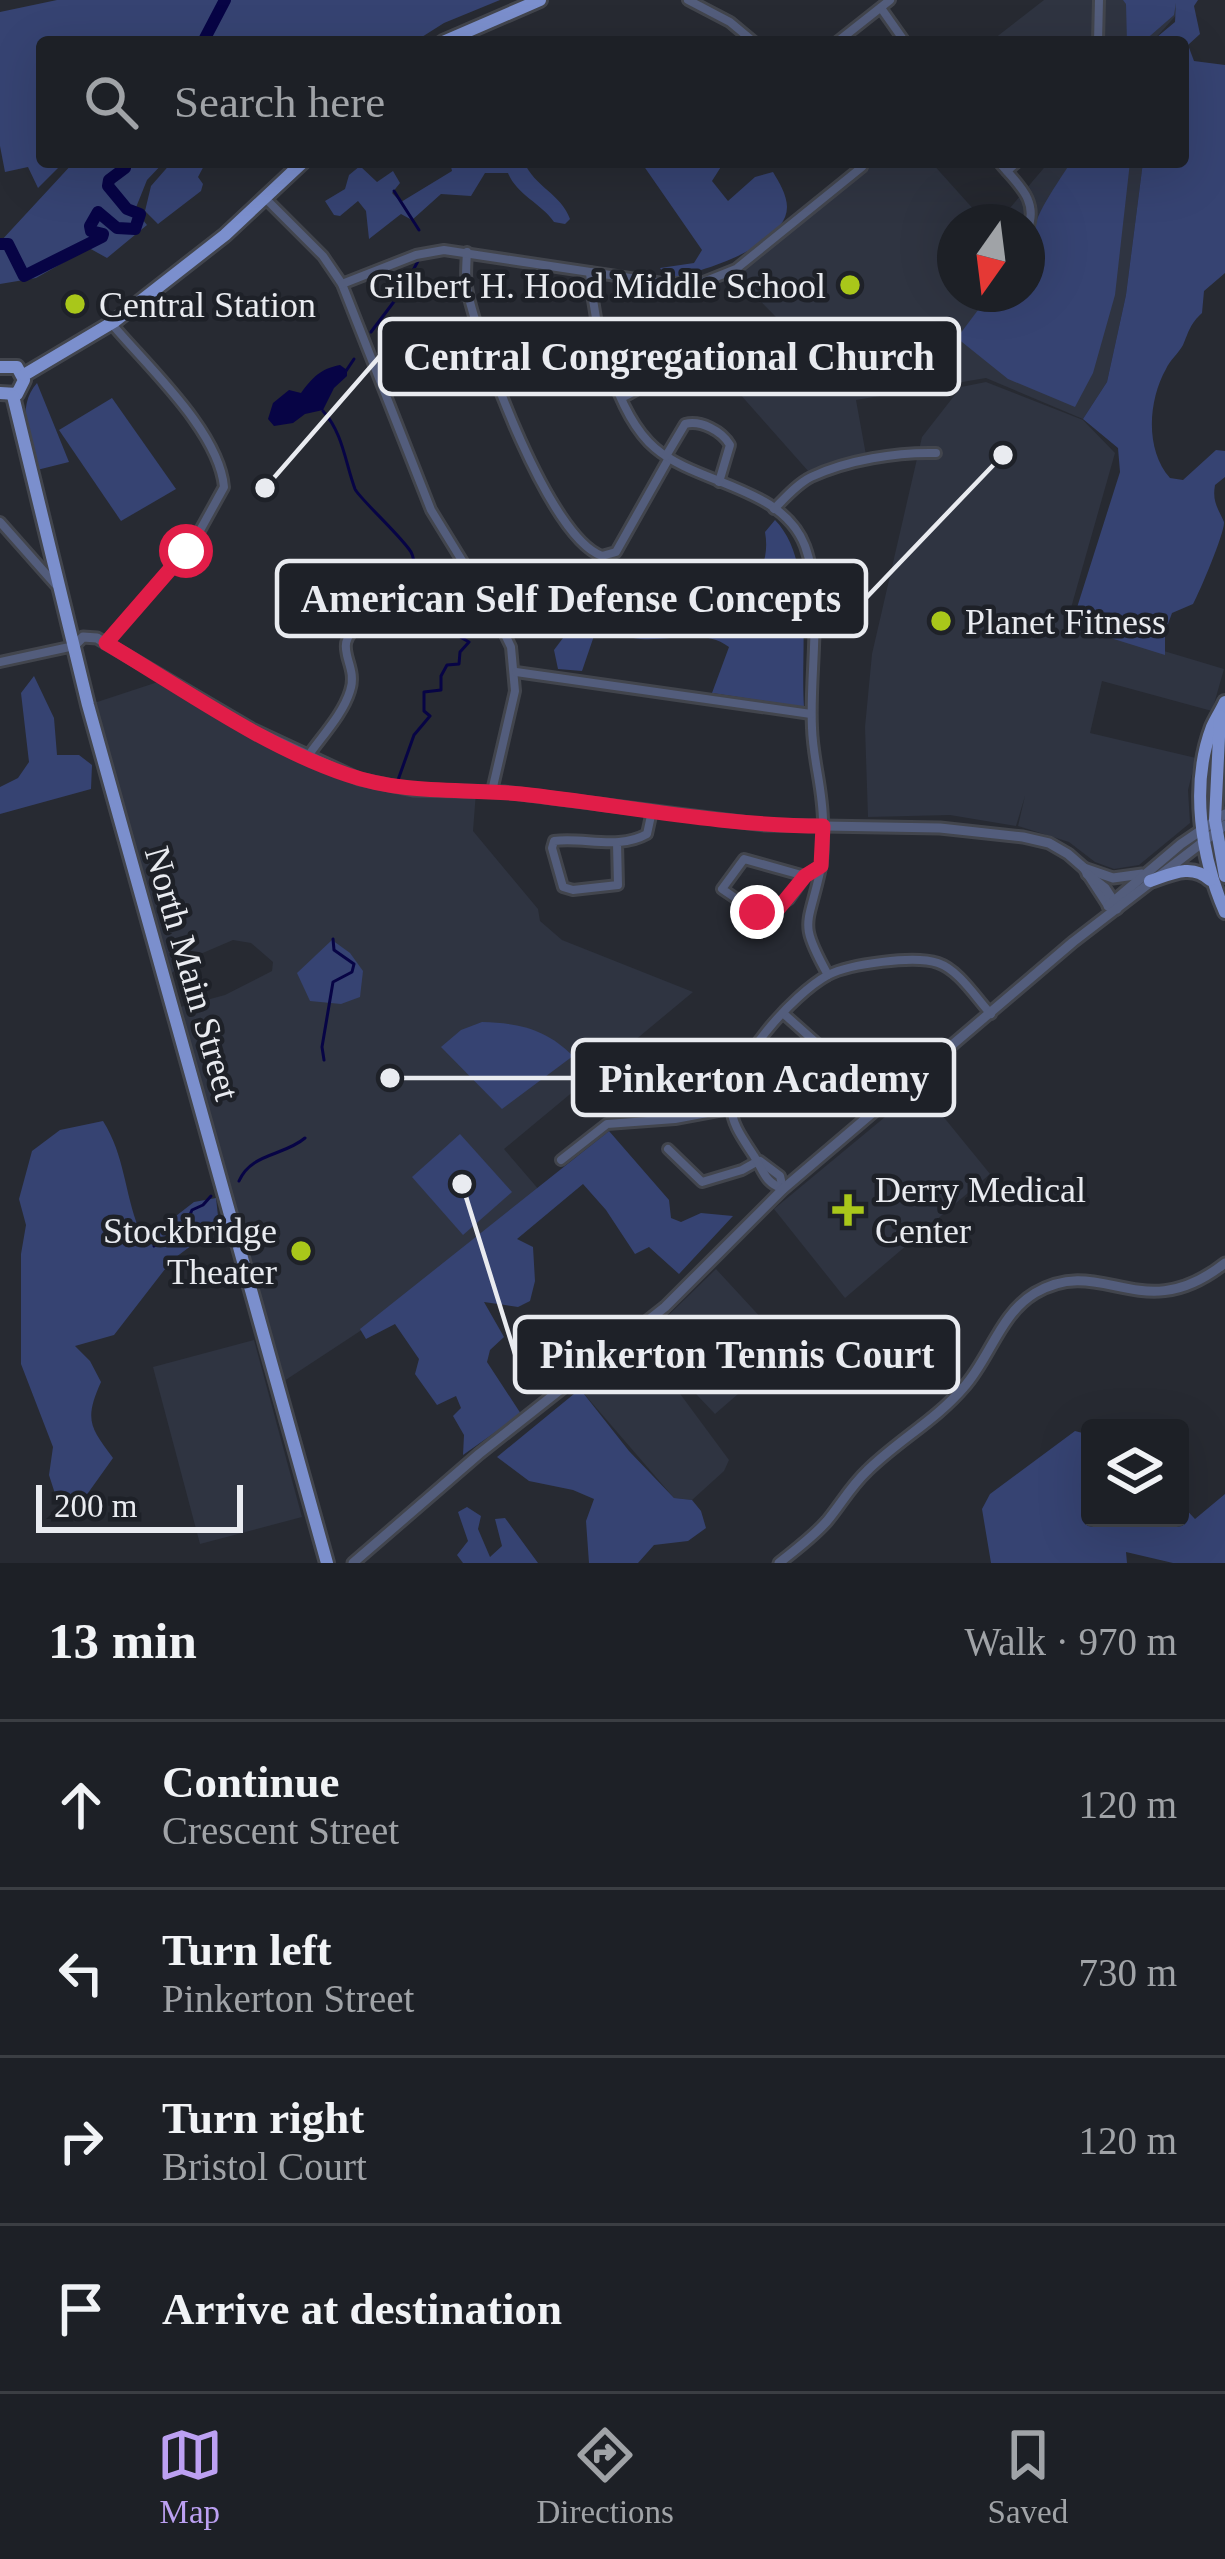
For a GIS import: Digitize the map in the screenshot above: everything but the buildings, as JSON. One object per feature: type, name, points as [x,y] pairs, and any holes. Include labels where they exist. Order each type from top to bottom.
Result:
[{"type":"main road","points":[[457,36],[540,0]]},
{"type":"main road","points":[[23,375],[111,323],[266,199],[297,168]]},
{"type":"main road","points":[[1,363],[23,375],[23,387],[6,395]]},
{"type":"main road","name":"North Main Street","points":[[6,395],[327,1563]]},
{"type":"main road","points":[[1215,826],[1222,708]]},
{"type":"main road","points":[[1222,708],[1204,758],[1225,912]]},
{"type":"main road","points":[[1149,877],[1188,870],[1219,880]]},
{"type":"street","points":[[688,0],[747,36]]},
{"type":"street","points":[[845,36],[890,0]]},
{"type":"street","points":[[1098,36],[1099,0]]},
{"type":"street","points":[[881,8],[900,36]]},
{"type":"street","points":[[342,284],[427,252],[467,252],[675,285],[723,277],[856,168]]},
{"type":"street","points":[[1004,168],[1032,204]]},
{"type":"street","points":[[1006,171],[1010,168]]},
{"type":"street","points":[[266,199],[323,256],[342,284],[430,510],[502,627],[516,672],[515,691],[492,791]]},
{"type":"street","points":[[467,252],[469,299],[522,446],[588,549],[602,556],[616,552],[685,424],[704,425],[722,434],[730,445],[719,482]]},
{"type":"street","points":[[590,272],[595,321],[641,434],[667,457],[774,508],[800,537],[810,566],[811,714],[823,790],[823,826],[821,866],[807,918],[813,945],[828,975]]},
{"type":"street","points":[[106,643],[193,544],[224,487],[223,474],[203,433],[111,323]]},
{"type":"street","points":[[623,398],[680,365],[711,362]]},
{"type":"street","points":[[774,508],[814,476],[891,456],[936,453]]},
{"type":"street","points":[[0,522],[60,590]]},
{"type":"street","points":[[307,757],[348,697],[352,682],[347,637],[363,623]]},
{"type":"street","points":[[0,662],[74,646],[90,636],[307,757],[359,779],[401,788],[492,791],[765,825],[940,828],[1023,837],[1058,848],[1086,871],[1110,908]]},
{"type":"street","points":[[516,672],[811,714]]},
{"type":"street","points":[[617,843],[620,880],[616,886],[569,890],[561,885],[554,841],[617,843],[645,836],[652,811]]},
{"type":"street","points":[[353,1563],[464,1466],[665,1307],[783,1189],[1110,908],[1215,826]]},
{"type":"street","points":[[805,876],[744,860],[723,891],[753,910],[769,913],[821,866]]},
{"type":"street","points":[[1086,871],[1121,878],[1149,877]]},
{"type":"street","points":[[783,1189],[780,1176],[758,1161],[740,1135],[731,1109],[738,1076],[760,1040],[828,975],[878,963],[937,962],[991,1014]]},
{"type":"street","points":[[561,1160],[611,1122],[682,1119],[731,1109],[760,1101],[803,1071],[824,1085],[840,1081],[848,1071],[784,1014]]},
{"type":"street","points":[[689,1082],[738,1076]]},
{"type":"street","points":[[668,1149],[701,1182],[742,1171],[758,1161]]},
{"type":"street","points":[[778,1563],[825,1522],[864,1473],[959,1393],[1006,1320],[1031,1295],[1056,1284],[1083,1280],[1168,1293],[1192,1286],[1225,1263]]},
{"type":"shaded area","points":[[57,0],[500,0],[423,36],[36,36],[36,168],[58,168],[38,188],[28,167],[5,172],[0,146],[0,12]]},
{"type":"shaded area","points":[[1044,0],[1179,0],[1180,11],[1157,36],[998,36]]},
{"type":"shaded area","points":[[1123,0],[1198,0],[1194,6],[1200,34],[1189,44],[1189,36],[1158,36],[1175,22],[1176,3],[1174,15],[1150,36],[1127,36]]},
{"type":"shaded area","points":[[1189,48],[1194,61],[1225,65],[1225,273],[1204,291],[1202,313],[1160,382],[1153,440],[1170,478],[1183,480],[1216,450],[1225,451],[1225,477],[1214,491],[1224,522],[1193,604],[1172,613],[1165,632],[1165,655],[1085,630],[1074,617],[1120,472],[1118,448],[1083,419],[1107,382],[1126,295],[1142,168],[1189,168]]},
{"type":"shaded area","points":[[68,168],[158,168],[147,180],[135,210],[147,225],[107,258],[89,248],[36,278],[0,284],[0,242]]},
{"type":"shaded area","points":[[167,168],[203,168],[198,177],[201,191],[158,224],[145,211],[151,186]]},
{"type":"shaded area","points":[[358,168],[377,182],[393,171],[400,183],[392,193],[401,202],[452,171],[528,168],[570,219],[565,224],[554,222],[508,173],[485,173],[471,196],[441,194],[412,220],[401,214],[369,239],[366,211],[358,201],[340,216],[325,201],[345,189],[349,175]]},
{"type":"shaded area","points":[[645,168],[720,168],[712,181],[728,201],[755,177],[773,172],[787,207],[773,234],[739,256],[699,271],[667,278],[660,268],[694,263],[702,250]]},
{"type":"shaded area","name":"Gilbert H. Hood Middle School","points":[[867,168],[936,168],[969,204],[937,204],[937,312],[1045,312],[1045,204],[1013,204],[1044,168],[1142,168],[1126,295],[1107,382],[1083,419],[986,378],[856,400],[866,455],[809,472],[739,393],[792,336],[818,360],[736,276]]},
{"type":"shaded area","points":[[1067,168],[1129,168],[1115,295],[1093,373],[1075,407],[1008,379],[957,338],[976,312],[1045,312],[1045,205]]},
{"type":"shaded area","points":[[340,365],[347,376],[334,388],[323,410],[293,423],[274,426],[268,419],[273,403],[289,390],[301,393],[318,374]]},
{"type":"shaded area","points":[[986,382],[1083,420],[1115,453],[1067,622],[1224,669],[1212,711],[1102,681],[1090,733],[1196,758],[1188,790],[1190,823],[1139,865],[1114,869],[1095,862],[1069,842],[1018,826],[1025,796],[1016,826],[950,815],[868,817],[865,727],[872,654],[922,437],[961,387]]},
{"type":"shaded area","points":[[37,383],[69,462],[37,470],[25,414]]},
{"type":"shaded area","points":[[112,398],[176,489],[121,521],[59,430]]},
{"type":"shaded area","points":[[775,520],[788,538],[801,582],[804,707],[712,693],[729,647],[707,638],[645,639],[596,630],[582,671],[558,669],[554,650],[566,634],[539,606],[567,578],[587,604],[611,603],[620,591],[623,570],[648,584],[635,601],[655,619],[668,604],[688,596],[709,607],[735,597],[754,580],[765,559],[765,532]]},
{"type":"shaded area","points":[[818,576],[866,576],[867,609],[818,609]]},
{"type":"shaded area","points":[[34,676],[54,718],[57,755],[79,755],[92,765],[91,789],[0,814],[0,787],[18,778],[29,762],[21,693]]},
{"type":"shaded area","points":[[164,680],[252,729],[374,783],[476,792],[473,831],[538,909],[540,921],[562,940],[693,992],[504,1149],[552,1205],[278,1385],[173,1009],[225,995],[272,971],[273,962],[251,943],[233,940],[191,958],[164,979],[88,705]]},
{"type":"shaded area","points":[[332,940],[363,971],[360,997],[341,1004],[310,1001],[297,973]]},
{"type":"shaded area","points":[[482,1022],[531,1029],[573,1056],[502,1109],[441,1047],[461,1030]]},
{"type":"shaded area","points":[[920,1088],[990,1174],[845,1298],[774,1209]]},
{"type":"shaded area","points":[[103,1121],[116,1147],[139,1229],[154,1233],[194,1202],[216,1198],[219,1225],[172,1260],[114,1335],[75,1346],[101,1382],[92,1406],[92,1423],[113,1458],[78,1507],[57,1500],[49,1475],[53,1447],[21,1364],[21,1254],[26,1225],[19,1199],[32,1151],[60,1130]]},
{"type":"shaded area","points":[[609,1131],[669,1200],[671,1218],[681,1222],[701,1213],[733,1216],[679,1274],[649,1247],[635,1254],[583,1184],[517,1239],[533,1247],[535,1281],[530,1301],[518,1307],[484,1302],[504,1337],[490,1350],[487,1362],[521,1414],[463,1455],[464,1435],[453,1416],[461,1408],[456,1396],[437,1405],[415,1374],[419,1359],[395,1324],[366,1339],[360,1329]]},
{"type":"shaded area","points":[[460,1134],[512,1192],[463,1235],[412,1177]]},
{"type":"shaded area","points":[[716,1269],[790,1349],[715,1414],[644,1339]]},
{"type":"shaded area","points":[[254,1340],[302,1517],[200,1544],[153,1367]]},
{"type":"shaded area","points":[[641,1341],[729,1460],[724,1471],[692,1500],[674,1498],[580,1389]]},
{"type":"shaded area","points":[[580,1389],[674,1498],[692,1500],[706,1528],[688,1541],[654,1545],[638,1563],[589,1563],[586,1521],[594,1499],[529,1481],[497,1457]]},
{"type":"shaded area","points":[[1075,1431],[1081,1433],[1081,1527],[1189,1527],[1189,1513],[1195,1519],[1225,1494],[1225,1563],[1173,1563],[1126,1552],[1127,1563],[991,1563],[982,1509],[990,1494]]},
{"type":"shaded area","points":[[467,1507],[481,1516],[478,1529],[490,1557],[502,1546],[495,1519],[505,1518],[538,1563],[463,1563],[457,1555],[468,1541],[458,1512]]},
{"type":"waterway","points":[[206,36],[225,0]]},
{"type":"waterway","points":[[0,244],[8,244],[24,276],[102,237],[90,226],[98,212],[117,228],[135,229],[140,214],[127,209],[108,186],[125,168]]},
{"type":"waterway","points":[[394,191],[419,230]]},
{"type":"waterway","points":[[371,332],[418,261]]},
{"type":"waterway","points":[[346,371],[354,359]]},
{"type":"waterway","points":[[323,411],[339,438],[355,489],[411,552],[423,598],[469,642],[460,652],[459,664],[447,665],[441,690],[424,692],[424,711],[430,716],[414,735],[398,780]]},
{"type":"waterway","points":[[324,1060],[333,982],[352,972],[354,964],[334,950],[333,939]]},
{"type":"waterway","points":[[239,1181],[251,1165],[305,1138]]},
{"type":"waterway","points":[[154,1246],[183,1231],[192,1210],[211,1196]]},
{"type":"place","name":"Gilbert H. Hood Middle School","points":[[850,285]]},
{"type":"place","name":"Central Station","points":[[75,304]]},
{"type":"place","name":"American Self Defense Concepts","points":[[1003,455]]},
{"type":"place","name":"Central Congregational Church","points":[[265,488]]},
{"type":"place","name":"Planet Fitness","points":[[941,621]]},
{"type":"place","name":"Pinkerton Academy","points":[[390,1078]]},
{"type":"place","name":"Pinkerton Tennis Court","points":[[462,1184]]},
{"type":"place","name":"Derry Medical Center","points":[[848,1210]]},
{"type":"place","name":"Stockbridge Theater","points":[[301,1251]]},
{"type":"route","points":[[186,551],[106,643],[252,729],[331,769],[374,783],[427,792],[492,791],[765,825],[823,826],[821,866],[805,876],[774,912],[757,912]]}]
